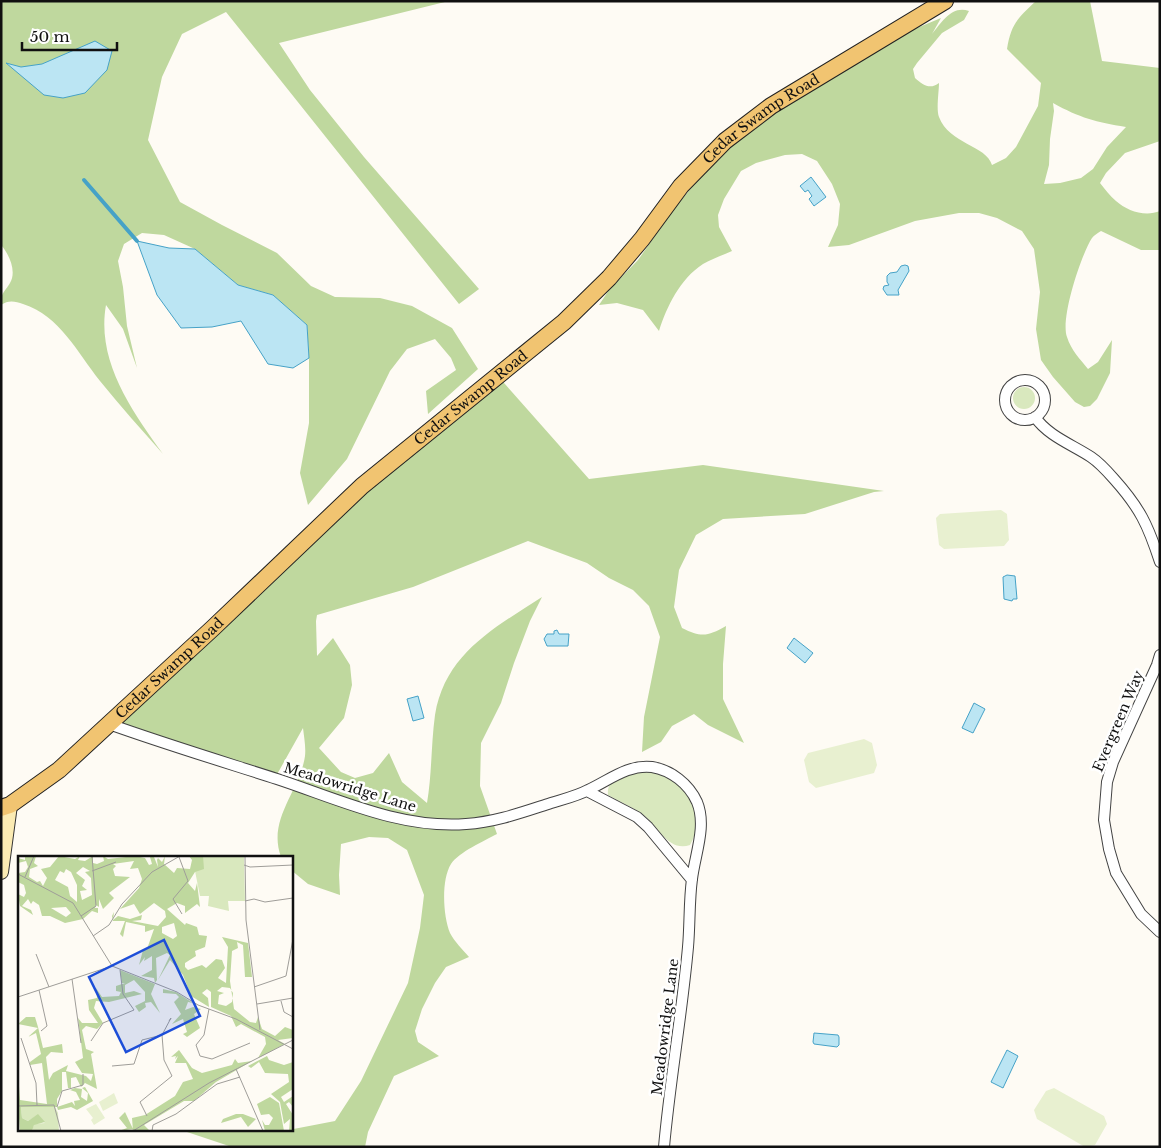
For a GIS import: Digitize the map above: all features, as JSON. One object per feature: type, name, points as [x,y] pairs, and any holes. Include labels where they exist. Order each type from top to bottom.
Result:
[{"type":"main road","name":"Cedar Swamp Road","points":[[6,806],[59,770],[213,628],[362,486],[564,322],[609,278],[642,240],[681,186],[725,140],[771,106],[945,1]]},
{"type":"street","points":[[1023,379],[1030,380],[1041,387],[1044,394],[1044,407],[1035,417],[1022,420],[1010,414],[1004,402],[1007,390],[1011,384],[1023,379]]},
{"type":"street","points":[[1035,417],[1047,430],[1098,462],[1129,496],[1140,510],[1160,562]]},
{"type":"street","name":"Evergreen Way","points":[[1160,655],[1106,782],[1104,820],[1109,849],[1116,873],[1141,914],[1160,932]]},
{"type":"street","name":"Meadowridge Lane","points":[[109,724],[169,746],[400,819],[423,824],[464,824],[498,820],[587,791],[634,768],[651,767],[668,772],[682,781],[697,802],[700,817],[700,837],[692,880],[688,947],[664,1147]]},
{"type":"street","points":[[587,791],[637,817],[648,827],[692,880]]},
{"type":"street","points":[[1,872],[6,806]]},
{"type":"green space","points":[[1,1],[449,1],[279,43],[310,90],[364,157],[479,289],[459,304],[226,12],[182,34],[162,77],[148,140],[180,202],[277,253],[311,286],[335,297],[380,298],[412,306],[452,328],[478,369],[428,414],[426,391],[456,370],[451,358],[435,339],[407,349],[390,371],[347,459],[308,505],[300,473],[309,423],[307,325],[273,295],[238,285],[195,249],[164,235],[142,233],[124,244],[118,261],[127,326],[137,368],[123,329],[106,305],[104,326],[106,346],[119,384],[129,403],[163,454],[108,390],[58,326],[36,310],[23,304],[6,302],[1,305],[2,295],[10,283],[13,273],[7,253],[1,245]]},
{"type":"green space","points":[[1036,1],[1090,1],[1102,61],[1160,68],[1160,141],[1125,153],[1106,173],[1100,183],[1125,208],[1142,213],[1160,211],[1160,250],[1141,250],[1101,231],[1093,237],[1082,258],[1066,316],[1069,342],[1088,369],[1098,362],[1112,340],[1110,373],[1097,399],[1090,406],[1084,407],[1075,402],[1041,360],[1036,329],[1040,292],[1034,249],[1022,231],[997,218],[979,213],[959,213],[915,221],[849,245],[828,247],[838,225],[840,204],[832,184],[817,161],[802,154],[785,155],[756,163],[741,171],[724,199],[718,215],[719,227],[732,251],[703,264],[688,277],[670,303],[659,331],[643,310],[617,303],[599,305],[609,290],[638,260],[674,209],[718,155],[768,116],[900,35],[941,18],[932,34],[952,12],[957,10],[969,11],[964,20],[942,33],[917,63],[913,69],[915,78],[927,86],[939,83],[938,114],[944,126],[951,133],[983,153],[992,165],[1006,158],[1016,147],[1038,106],[1041,83],[1007,49],[1016,22]],"holes":[[[1053,103],[1088,119],[1126,127],[1107,147],[1093,169],[1081,178],[1060,183],[1044,184],[1049,165],[1054,111]]]},
{"type":"green space","points":[[497,375],[589,479],[703,465],[884,491],[874,492],[805,514],[723,519],[696,535],[679,570],[674,607],[682,628],[689,631],[709,634],[726,626],[723,699],[744,743],[708,725],[694,714],[672,726],[661,742],[642,752],[644,717],[660,637],[649,606],[633,590],[609,578],[587,563],[528,541],[413,587],[317,615],[317,656],[333,638],[350,665],[352,685],[344,718],[319,748],[341,772],[355,778],[373,773],[389,753],[402,782],[427,803],[435,715],[449,675],[474,645],[506,620],[542,597],[530,621],[501,703],[481,743],[480,786],[497,834],[460,855],[451,864],[446,879],[444,898],[450,933],[469,957],[446,967],[435,983],[422,1009],[415,1031],[418,1042],[439,1056],[394,1076],[368,1132],[365,1147],[232,1147],[187,1132],[192,1130],[259,1130],[278,1132],[335,1121],[361,1081],[408,983],[420,928],[424,895],[407,850],[388,838],[369,837],[341,844],[340,895],[308,884],[292,871],[292,856],[281,856],[278,830],[286,805],[302,769],[305,756],[303,728],[275,778],[109,724]]},
{"type":"green space","points":[[1024,387],[1034,394],[1035,398],[1028,408],[1024,409],[1014,402],[1013,398],[1020,388]]},
{"type":"green space","points":[[1001,510],[1007,514],[1009,540],[1004,546],[944,549],[939,545],[936,518],[940,514]]},
{"type":"green space","points":[[864,739],[872,743],[877,765],[874,773],[816,788],[809,782],[804,760],[808,753]]},
{"type":"green space","points":[[639,772],[656,773],[666,776],[675,781],[689,796],[696,815],[694,835],[690,845],[676,845],[670,842],[641,814],[608,795],[610,784],[618,778]]},
{"type":"green space","points":[[1054,1088],[1104,1116],[1107,1124],[1095,1145],[1085,1147],[1037,1119],[1034,1110],[1046,1091]]},
{"type":"water","points":[[95,41],[112,51],[107,70],[85,93],[63,98],[44,95],[6,63],[21,67],[42,64]]},
{"type":"water","points":[[811,177],[826,197],[814,206],[809,199],[812,196],[808,190],[805,192],[800,186]]},
{"type":"water","points":[[137,241],[169,248],[195,249],[238,285],[273,295],[307,325],[309,358],[293,368],[268,364],[241,321],[212,327],[181,328],[157,295]]},
{"type":"water","points":[[901,266],[908,266],[909,271],[898,290],[899,295],[887,295],[883,289],[884,286],[889,285],[887,276],[890,273],[897,272]]},
{"type":"water","points":[[1007,575],[1015,576],[1017,599],[1012,601],[1004,599],[1003,577]]},
{"type":"water","points":[[557,630],[559,634],[569,634],[568,646],[547,646],[544,639],[547,634],[554,634],[554,631]]},
{"type":"water","points":[[794,638],[813,653],[805,663],[787,648]]},
{"type":"water","points":[[418,696],[424,718],[413,721],[407,699]]},
{"type":"water","points":[[974,703],[985,709],[973,733],[962,728]]},
{"type":"water","points":[[814,1033],[838,1035],[839,1045],[837,1047],[814,1044]]},
{"type":"water","points":[[1007,1050],[1018,1056],[1003,1088],[991,1082]]},
{"type":"waterway","points":[[84,180],[137,241]]}]
